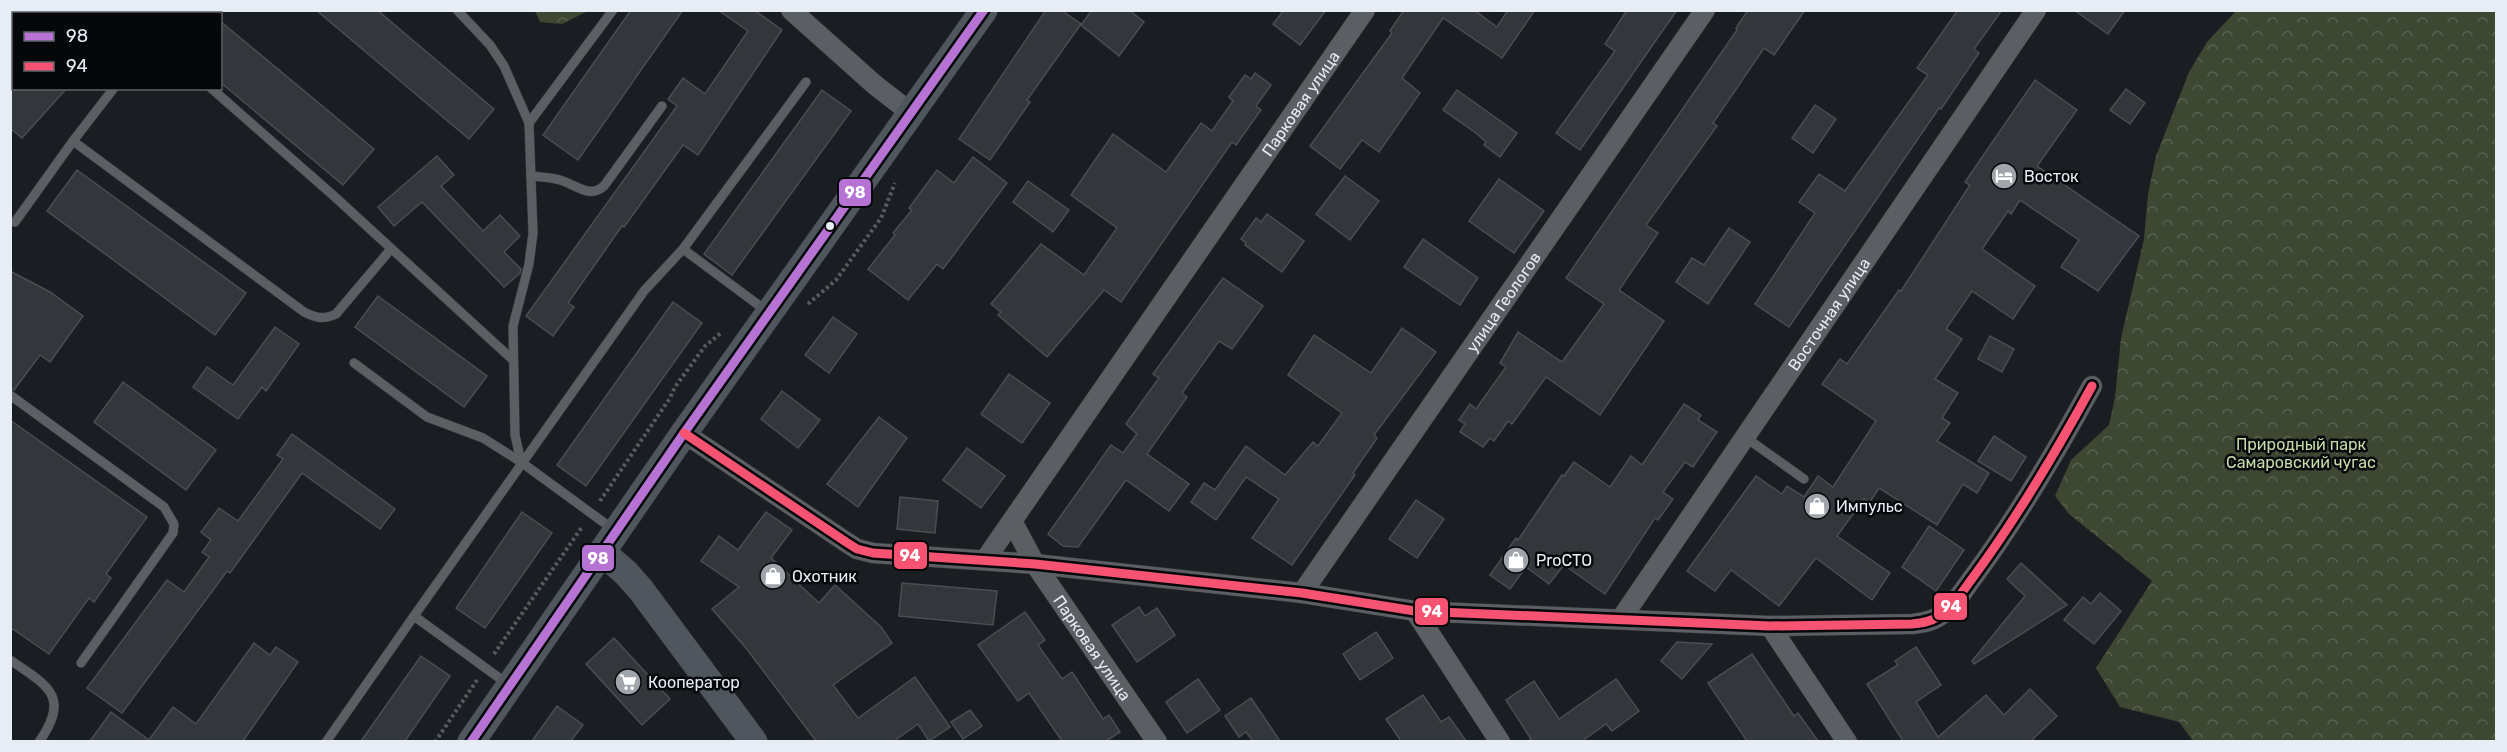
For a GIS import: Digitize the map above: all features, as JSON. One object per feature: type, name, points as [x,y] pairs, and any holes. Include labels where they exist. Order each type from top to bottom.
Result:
[{"type":"main road","points":[[471,741],[684,433],[984,10]]},
{"type":"main road","points":[[609,542],[626,573],[754,741]]},
{"type":"street","points":[[790,10],[875,85],[911,113]]},
{"type":"street","name":"Парковая улица","points":[[986,560],[1365,10]]},
{"type":"street","name":"улица Геологов","points":[[1302,593],[1706,10]]},
{"type":"street","name":"Восточная улица","points":[[1621,619],[2036,10]]},
{"type":"street","points":[[684,433],[857,549],[873,553],[1035,564],[1302,593],[1414,611],[1770,626],[1912,624],[1938,618],[1947,611],[2011,527],[2049,465],[2092,386]]},
{"type":"street","name":"Парковая улица","points":[[1013,523],[1035,564],[1157,741]]},
{"type":"street","points":[[1414,611],[1500,741]]},
{"type":"street","points":[[1770,626],[1847,741]]},
{"type":"lane","points":[[457,10],[490,45],[504,66],[529,123],[532,233],[529,264],[513,326],[515,435],[521,462]]},
{"type":"lane","points":[[529,123],[613,10]]},
{"type":"lane","points":[[326,741],[644,291],[684,249],[806,82]]},
{"type":"lane","points":[[15,222],[112,90]]},
{"type":"lane","points":[[212,90],[513,360]]},
{"type":"lane","points":[[531,176],[558,179],[588,193],[597,192],[604,186],[662,106]]},
{"type":"lane","points":[[74,141],[304,312],[316,318],[328,318],[336,314],[391,249]]},
{"type":"lane","points":[[684,249],[769,313]]},
{"type":"lane","points":[[354,363],[427,417],[483,438],[521,462],[591,513],[609,542]]},
{"type":"lane","points":[[10,395],[164,507],[174,524],[173,533],[81,663]]},
{"type":"lane","points":[[1745,437],[1804,479]]},
{"type":"lane","points":[[414,616],[510,686]]},
{"type":"lane","points":[[10,660],[42,682],[51,694],[56,710],[49,727],[39,741]]},
{"type":"path","points":[[435,741],[670,398],[675,387],[705,346],[719,335],[747,296]]},
{"type":"green space","points":[[535,11],[588,11],[562,24],[540,22]]},
{"type":"green space","name":"Природный парк Самаровский чугас","points":[[2236,11],[2496,11],[2496,741],[2193,741],[2179,722],[2120,707],[2096,668],[2152,581],[2069,514],[2055,496],[2071,460],[2109,425],[2115,397],[2121,338],[2144,239],[2148,194],[2156,156],[2189,72],[2207,42]]},
{"type":"building","points":[[316,10],[377,10],[494,109],[469,139]]},
{"type":"building","points":[[631,10],[683,10],[578,160],[543,135]]},
{"type":"building","points":[[718,10],[754,10],[782,30],[698,155],[683,145],[624,227],[622,226],[568,303],[574,307],[553,336],[526,316],[677,106],[668,99],[683,78],[705,94],[748,31]]},
{"type":"building","points":[[1046,10],[1061,10],[1081,24],[1027,100],[1030,102],[990,160],[959,139]]},
{"type":"building","points":[[1092,10],[1129,10],[1144,22],[1119,56],[1081,25]]},
{"type":"building","points":[[1284,10],[1326,10],[1300,45],[1273,24]]},
{"type":"building","points":[[1404,10],[1474,10],[1497,27],[1508,10],[1535,10],[1502,58],[1443,18],[1402,78],[1420,93],[1379,152],[1362,140],[1340,169],[1310,146],[1392,33],[1390,31]]},
{"type":"building","points":[[1627,10],[1677,10],[1580,150],[1556,133],[1615,51],[1605,44]]},
{"type":"building","points":[[1748,10],[1805,10],[1774,55],[1764,48],[1713,123],[1717,126],[1646,225],[1658,233],[1619,290],[1664,321],[1600,415],[1546,377],[1512,424],[1508,421],[1494,441],[1490,438],[1483,447],[1460,432],[1465,424],[1459,420],[1470,404],[1476,409],[1506,367],[1500,363],[1518,332],[1562,362],[1604,304],[1566,278],[1737,30],[1736,28]]},
{"type":"building","points":[[1958,10],[2002,10],[1974,49],[1979,53],[1789,327],[1755,304],[1815,213],[1799,202],[1819,174],[1845,191],[1928,75],[1917,68]]},
{"type":"building","points":[[2074,10],[2125,10],[2108,34]]},
{"type":"building","points":[[222,23],[374,149],[343,185],[222,84]]},
{"type":"building","points":[[1255,73],[1271,85],[1256,106],[1261,110],[1236,145],[1232,142],[1121,302],[1104,290],[1047,357],[998,315],[1001,312],[991,304],[1041,244],[1084,275],[1117,228],[1071,195],[1113,134],[1166,172],[1201,123],[1212,131],[1233,101],[1229,97],[1245,75],[1251,79]]},
{"type":"building","points":[[2035,80],[2077,110],[2037,166],[2139,236],[2098,291],[2061,267],[2079,240],[2020,200],[2011,214],[2008,211],[1982,249],[2035,286],[2013,319],[1972,291],[1946,329],[1962,339],[1935,379],[1958,393],[1942,418],[1950,423],[1937,441],[1989,473],[1977,493],[1963,484],[1937,525],[1879,488],[1870,502],[1864,499],[1837,536],[1890,573],[1872,600],[1816,558],[1779,606],[1731,570],[1715,591],[1687,571],[1756,476],[1782,494],[1787,486],[1804,497],[1818,476],[1833,487],[1876,421],[1822,384],[1840,359],[1847,364],[1899,290],[1901,291],[1970,185],[1965,182]]},
{"type":"building","points":[[10,88],[12,90],[65,90],[22,138],[10,128]]},
{"type":"building","points":[[2126,89],[2145,103],[2130,124],[2110,110]]},
{"type":"building","points":[[822,90],[851,111],[732,275],[704,254]]},
{"type":"building","points":[[1457,90],[1517,133],[1500,157],[1484,145],[1486,142],[1476,133],[1443,110]]},
{"type":"building","points":[[1815,105],[1836,119],[1813,153],[1792,138]]},
{"type":"building","points":[[437,156],[454,175],[441,186],[483,231],[500,215],[520,236],[504,252],[521,269],[520,273],[504,287],[422,202],[394,226],[378,207]]},
{"type":"building","points":[[973,157],[1007,183],[943,269],[937,264],[908,300],[868,269],[895,235],[893,233],[912,210],[909,208],[937,170],[954,183]]},
{"type":"building","points":[[77,170],[246,293],[215,335],[47,211]]},
{"type":"building","points":[[1345,176],[1379,201],[1350,240],[1316,214]]},
{"type":"building","points":[[1499,179],[1544,211],[1514,253],[1469,221]]},
{"type":"building","points":[[1028,181],[1069,210],[1053,232],[1013,202]]},
{"type":"building","points":[[1267,214],[1304,241],[1282,272],[1245,245],[1246,243],[1241,239],[1256,218],[1261,222]]},
{"type":"building","points":[[1729,228],[1750,242],[1708,304],[1676,282],[1692,258],[1704,265]]},
{"type":"building","points":[[1423,239],[1478,278],[1460,305],[1404,267]]},
{"type":"building","points":[[10,271],[50,292],[83,316],[50,362],[40,355],[14,390],[10,388]]},
{"type":"building","points":[[1223,278],[1263,306],[1232,349],[1219,341],[1182,393],[1187,397],[1147,454],[1189,484],[1169,511],[1126,480],[1078,547],[1063,546],[1048,534],[1111,445],[1123,453],[1137,434],[1126,424],[1159,378],[1153,374]]},
{"type":"building","points":[[378,296],[487,376],[464,407],[355,327]]},
{"type":"building","points":[[673,302],[702,323],[586,486],[557,465]]},
{"type":"building","points":[[833,317],[857,334],[829,373],[805,355]]},
{"type":"building","points":[[275,327],[299,344],[266,391],[262,387],[238,419],[193,387],[207,367],[233,385]]},
{"type":"building","points":[[1402,328],[1436,352],[1374,435],[1377,438],[1353,473],[1355,475],[1292,565],[1252,538],[1279,499],[1246,477],[1216,520],[1191,502],[1204,483],[1215,490],[1246,446],[1285,475],[1313,442],[1318,446],[1342,413],[1288,375],[1314,335],[1371,373]]},
{"type":"building","points":[[1990,336],[2014,349],[2002,372],[1978,359]]},
{"type":"building","points":[[1009,374],[1050,403],[1022,443],[981,414]]},
{"type":"building","points":[[123,382],[216,450],[186,490],[94,422]]},
{"type":"building","points":[[782,391],[820,420],[798,448],[761,419]]},
{"type":"building","points":[[1684,404],[1701,415],[1698,420],[1717,432],[1693,467],[1685,462],[1663,492],[1673,499],[1658,520],[1655,518],[1605,594],[1564,565],[1549,584],[1526,567],[1510,589],[1490,575],[1516,538],[1518,540],[1562,475],[1564,476],[1574,462],[1610,487],[1631,456],[1642,465]]},
{"type":"building","points":[[879,417],[907,438],[858,507],[827,484]]},
{"type":"building","points":[[10,420],[147,517],[106,574],[111,578],[94,602],[89,598],[49,654],[10,627]]},
{"type":"building","points":[[292,434],[395,509],[380,529],[302,473],[230,573],[227,571],[122,713],[87,688],[167,580],[184,592],[209,557],[202,552],[211,540],[201,532],[219,508],[238,521],[283,459],[277,455]]},
{"type":"building","points":[[1994,436],[2026,457],[2011,481],[1978,461]]},
{"type":"building","points":[[967,448],[1005,476],[981,508],[943,480]]},
{"type":"building","points":[[900,497],[938,501],[935,533],[897,529]]},
{"type":"building","points":[[1416,500],[1444,519],[1417,558],[1389,539]]},
{"type":"building","points":[[522,512],[552,533],[485,628],[456,608]]},
{"type":"building","points":[[766,512],[792,530],[771,558],[819,603],[835,585],[881,627],[892,643],[833,685],[858,718],[915,677],[950,727],[929,741],[918,724],[894,741],[816,741],[746,648],[712,609],[739,587],[701,561],[719,536],[738,550]]},
{"type":"building","points":[[1929,526],[1964,550],[1936,591],[1902,567]]},
{"type":"building","points":[[2021,563],[2067,605],[1974,664],[1972,661],[2025,596],[2007,579]]},
{"type":"building","points":[[902,583],[997,591],[993,625],[899,616]]},
{"type":"building","points":[[2100,593],[2121,611],[2094,644],[2064,620],[2083,597],[2091,604]]},
{"type":"building","points":[[1139,607],[1145,616],[1157,608],[1175,635],[1137,662],[1112,625]]},
{"type":"building","points":[[1025,612],[1045,640],[1038,645],[1062,679],[1072,672],[1103,719],[1109,715],[1120,732],[1106,741],[1062,741],[1029,693],[1018,701],[978,645]]},
{"type":"building","points":[[1376,632],[1393,658],[1360,680],[1343,654]]},
{"type":"building","name":"Кооператор","points":[[614,638],[670,699],[642,725],[586,664]]},
{"type":"building","points":[[1677,642],[1712,644],[1682,679],[1661,661]]},
{"type":"building","points":[[254,643],[270,655],[276,647],[298,662],[243,741],[90,741],[111,712],[149,740],[173,707],[196,724]]},
{"type":"building","points":[[1916,647],[1941,685],[1916,702],[1938,737],[1986,695],[2004,715],[2030,689],[2057,716],[2031,741],[1903,741],[1867,684],[1898,665],[1895,661]]},
{"type":"building","points":[[1752,654],[1794,716],[1798,713],[1818,741],[1747,741],[1708,683]]},
{"type":"building","points":[[421,656],[450,676],[405,741],[361,741]]},
{"type":"building","points":[[1198,679],[1220,710],[1187,733],[1166,702]]},
{"type":"building","points":[[1616,679],[1639,711],[1612,731],[1606,724],[1582,741],[1528,741],[1531,739],[1506,700],[1534,681],[1559,719]]},
{"type":"building","points":[[1423,695],[1441,722],[1449,717],[1466,741],[1401,741],[1386,719]]},
{"type":"building","points":[[1251,698],[1280,741],[1253,741],[1246,732],[1239,737],[1225,716]]},
{"type":"building","points":[[557,706],[583,725],[571,741],[532,741]]},
{"type":"building","points":[[970,710],[982,726],[963,739],[951,722]]},
{"type":"transit line","name":"98","points":[[471,742],[684,433],[984,10]]},
{"type":"transit line","name":"94","points":[[684,433],[857,549],[873,553],[1035,564],[1302,593],[1415,611],[1770,626],[1912,624],[1938,617],[1958,598],[2022,506],[2092,386]]},
{"type":"place","name":"Восток","points":[[2004,176]]},
{"type":"place","name":"Импульс","points":[[1817,506]]},
{"type":"place","name":"ProСТО","points":[[1516,560]]},
{"type":"place","name":"Охотник","points":[[773,576]]},
{"type":"place","name":"Кооператор","points":[[628,682]]}]
